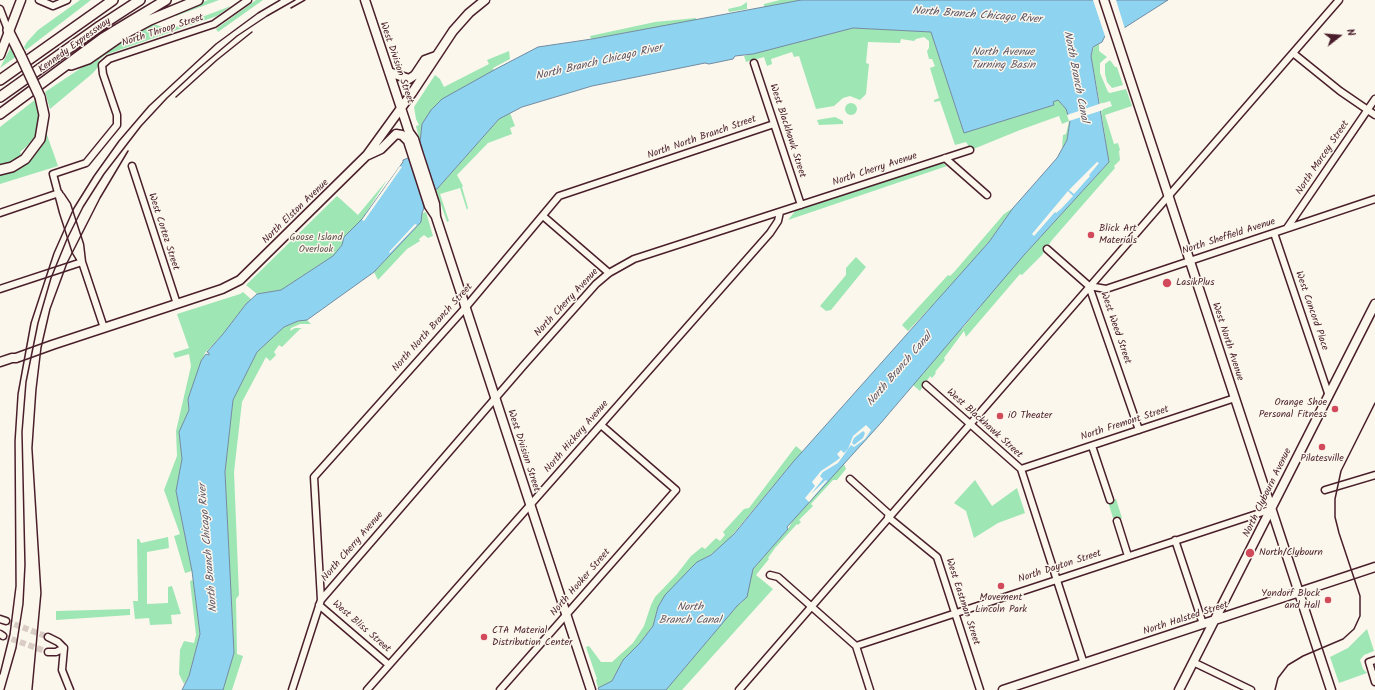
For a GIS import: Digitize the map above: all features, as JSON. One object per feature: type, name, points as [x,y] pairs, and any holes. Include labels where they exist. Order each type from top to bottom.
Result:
[{"type":"highway","name":"Kennedy Expressway","points":[[0,80],[112,0]]},
{"type":"highway","points":[[0,97],[100,26],[140,0]]},
{"type":"highway","name":"Kennedy Expressway","points":[[0,114],[103,38],[166,0]]},
{"type":"highway","points":[[62,68],[88,59],[124,34],[150,20],[198,0]]},
{"type":"highway","points":[[0,170],[12,167],[25,159],[40,139],[44,115],[40,97],[8,30]]},
{"type":"main road","points":[[0,55],[8,30],[21,0]]},
{"type":"main road","name":"West Division Street","points":[[365,0],[409,132],[414,139],[415,152],[428,193],[591,690]]},
{"type":"main road","name":"North Elston Avenue","points":[[0,362],[12,358],[16,354],[47,344],[52,345],[222,289],[240,280],[367,155],[401,109],[461,21],[485,0]]},
{"type":"main road","name":"West North Avenue","points":[[1104,0],[1331,690]]},
{"type":"main road","points":[[0,41],[8,30]]},
{"type":"main road","points":[[389,72],[409,78],[415,75],[425,60],[436,56]]},
{"type":"main road","name":"West Division Street","points":[[409,132],[408,141],[415,152]]},
{"type":"main road","points":[[367,155],[381,149],[396,134],[402,135],[408,141]]},
{"type":"main road","name":"North Clybourn Avenue","points":[[1179,690],[1216,620],[1375,304]]},
{"type":"main road","name":"North Halsted Street","points":[[1003,690],[1375,567]]},
{"type":"street","points":[[39,0],[52,6],[67,0]]},
{"type":"street","name":"North Throop Street","points":[[59,193],[53,174],[86,163],[114,129],[118,121],[103,74],[102,65],[109,60],[214,24],[248,0]]},
{"type":"street","points":[[739,690],[810,606],[1339,0]]},
{"type":"street","points":[[0,9],[8,30]]},
{"type":"street","points":[[1293,53],[1340,91],[1375,115]]},
{"type":"street","name":"West Blackhawk Street","points":[[754,63],[802,204]]},
{"type":"street","name":"North Marcey Street","points":[[1287,229],[1375,99]]},
{"type":"street","name":"North North Branch Street","points":[[292,690],[320,602],[314,477],[466,307],[559,196],[774,124]]},
{"type":"street","name":"North Cherry Avenue","points":[[320,602],[596,284],[609,273],[634,259],[970,150]]},
{"type":"street","points":[[945,158],[987,195]]},
{"type":"street","name":"West Cortez Street","points":[[132,166],[177,304]]},
{"type":"street","points":[[0,213],[59,193],[67,205],[80,246],[82,262],[104,328]]},
{"type":"street","name":"North Sheffield Avenue","points":[[1089,286],[1106,289],[1375,200]]},
{"type":"street","name":"North Hickory Avenue","points":[[367,690],[770,233],[778,221],[780,212]]},
{"type":"street","points":[[543,216],[609,273]]},
{"type":"street","name":"West Concord Place","points":[[1274,233],[1329,396]]},
{"type":"street","name":"West Weed Street","points":[[1047,249],[1089,286],[1139,430]]},
{"type":"street","points":[[0,289],[82,262]]},
{"type":"street","name":"West Blackhawk Street","points":[[926,385],[1021,470],[1084,664]]},
{"type":"street","name":"North Fremont Street","points":[[1021,470],[1235,398]]},
{"type":"street","name":"North Hooker Street","points":[[500,690],[676,490],[601,424]]},
{"type":"street","points":[[1092,446],[1110,500]]},
{"type":"street","points":[[1325,490],[1374,474]]},
{"type":"street","name":"West Eastman Street","points":[[850,479],[889,516],[937,557],[980,690]]},
{"type":"street","name":"North Dayton Street","points":[[856,646],[955,612],[1272,509]]},
{"type":"street","points":[[1117,521],[1128,556]]},
{"type":"street","points":[[1175,540],[1202,624]]},
{"type":"street","points":[[770,575],[778,577],[856,646],[870,690]]},
{"type":"street","name":"West Bliss Street","points":[[320,602],[389,665]]},
{"type":"street","points":[[48,637],[58,642],[64,648]]},
{"type":"street","points":[[48,652],[56,652],[64,648]]},
{"type":"street","points":[[64,648],[62,670],[70,690]]},
{"type":"street","points":[[1372,661],[1375,682]]},
{"type":"street","points":[[1193,662],[1251,690]]},
{"type":"green space","points":[[80,0],[91,0],[26,50],[24,47],[27,42],[38,30]]},
{"type":"green space","points":[[208,0],[219,0],[176,16],[175,14]]},
{"type":"green space","points":[[256,0],[263,0],[218,32],[216,29]]},
{"type":"green space","points":[[780,0],[801,0],[764,7],[764,4]]},
{"type":"green space","points":[[747,2],[747,9],[729,12],[728,9],[741,6]]},
{"type":"green space","points":[[231,6],[217,16],[105,55],[99,60],[98,67],[93,73],[50,109],[45,92],[129,36],[153,24],[170,29]]},
{"type":"green space","points":[[696,18],[696,20],[591,39],[590,36],[655,22]]},
{"type":"green space","points":[[853,28],[931,32],[964,133],[1054,105],[1053,102],[1058,100],[1066,109],[1070,121],[1067,140],[1062,148],[1063,135],[1066,134],[1069,121],[1062,124],[1059,116],[971,150],[966,142],[955,145],[940,101],[934,102],[934,100],[939,98],[930,68],[935,66],[932,59],[929,59],[927,51],[929,48],[929,41],[924,37],[914,41],[901,39],[900,43],[868,42],[866,63],[869,64],[866,94],[860,100],[850,96],[843,98],[834,106],[816,109],[799,56],[794,57],[792,52],[771,59],[772,64],[767,66],[764,57],[746,62],[744,56]]},
{"type":"green space","points":[[1099,44],[1099,51],[1107,57],[1100,63],[1100,73],[1108,92],[1110,93],[1126,89],[1132,106],[1105,115],[1114,144],[1118,143],[1120,160],[1114,166],[1115,168],[1052,240],[1042,255],[1022,275],[1020,274],[966,337],[964,331],[944,358],[945,360],[935,372],[936,373],[932,378],[930,376],[920,391],[913,385],[926,370],[954,331],[962,329],[981,306],[983,300],[997,287],[998,281],[1013,268],[1015,262],[1024,255],[1109,162],[1101,110],[1112,106],[1110,101],[1100,104],[1091,56],[1094,47]]},
{"type":"green space","points":[[10,46],[17,56],[0,68],[10,49]]},
{"type":"green space","points":[[509,51],[510,59],[493,68],[494,71],[422,124],[420,142],[416,126],[419,125],[416,119],[414,107],[435,75],[440,79],[444,87],[489,64],[487,60]]},
{"type":"green space","points":[[1110,60],[1115,67],[1117,67],[1123,85],[1112,88],[1107,82],[1105,64]]},
{"type":"green space","points":[[36,99],[40,116],[35,136],[20,152],[22,155],[9,163],[0,165],[0,127]]},
{"type":"green space","points":[[849,103],[853,103],[857,109],[853,115],[849,115],[845,111],[845,107]]},
{"type":"green space","points":[[510,113],[515,126],[510,128],[512,134],[488,143],[457,175],[463,186],[468,208],[467,210],[460,188],[440,194],[449,221],[447,222],[436,190],[499,119]]},
{"type":"green space","points":[[835,117],[843,121],[843,124],[819,125],[817,120]]},
{"type":"green space","points":[[46,132],[58,166],[0,184],[0,175],[16,170],[32,159],[40,148]]},
{"type":"green space","points":[[941,162],[947,166],[788,220],[797,209]]},
{"type":"green space","name":"Goose Island Overlook","points":[[387,180],[362,219],[344,237],[342,245],[333,256],[281,290],[257,294],[246,285],[337,196],[358,215]]},
{"type":"green space","points":[[1013,208],[989,242],[908,331],[902,325],[948,275],[950,276],[955,271],[1004,214]]},
{"type":"green space","points":[[426,212],[433,236],[428,238],[424,235],[419,239],[420,241],[407,249],[378,280],[374,272],[421,222],[422,213]]},
{"type":"green space","points":[[856,257],[866,267],[831,310],[826,311],[820,306],[846,275],[846,268]]},
{"type":"green space","points":[[243,292],[252,300],[246,304],[223,334],[205,353],[188,399],[189,410],[179,432],[182,459],[176,491],[192,571],[185,573],[174,536],[180,534],[164,490],[177,456],[176,431],[191,366],[189,354],[175,358],[173,353],[189,348],[177,314]]},
{"type":"green space","points":[[307,320],[311,324],[300,324],[291,328],[290,331],[295,328],[302,328],[282,347],[279,345],[274,352],[276,355],[270,361],[266,357],[242,402],[234,472],[239,595],[236,599],[237,654],[243,656],[232,690],[223,690],[234,653],[225,472],[233,400],[257,352],[284,327],[298,321]]},
{"type":"green space","points":[[880,424],[844,464],[846,469],[837,480],[833,480],[811,504],[813,506],[799,520],[801,522],[798,525],[797,524],[775,548],[768,558],[769,559],[756,575],[773,589],[682,690],[666,690],[742,602],[753,569],[788,529],[805,498]]},
{"type":"green space","points":[[796,446],[803,452],[724,545],[689,570],[658,607],[653,626],[640,643],[623,660],[612,681],[598,688],[597,679],[586,647],[589,646],[601,662],[612,662],[633,643],[644,626],[655,597],[677,574],[691,556],[702,547],[705,549],[716,538],[720,541],[725,535],[723,532],[744,509],[749,508]]},
{"type":"green space","points":[[975,480],[992,506],[1017,488],[1025,513],[998,523],[974,538],[966,511],[954,503]]},
{"type":"green space","points":[[1116,499],[1122,518],[1114,521],[1108,502]]},
{"type":"green space","points":[[168,537],[169,548],[147,552],[147,604],[168,603],[168,587],[172,586],[181,614],[171,615],[172,624],[150,625],[149,618],[135,619],[133,601],[138,601],[137,539],[139,539],[141,543]]},
{"type":"green space","points":[[193,580],[200,634],[189,676],[184,684],[179,674],[180,650],[184,641],[194,643],[196,635],[190,581]]},
{"type":"green space","points":[[130,609],[130,615],[56,620],[56,611]]},
{"type":"green space","points":[[1367,629],[1374,651],[1364,655],[1360,660],[1363,669],[1367,673],[1339,683],[1330,657],[1348,648]]},
{"type":"water","points":[[801,0],[1168,0],[1124,28],[1105,36],[1102,42],[1093,47],[1091,56],[1109,162],[1024,255],[880,424],[787,527],[788,529],[753,569],[747,597],[737,606],[666,690],[599,690],[598,688],[612,681],[623,660],[640,643],[653,626],[658,607],[665,595],[697,562],[711,555],[734,534],[793,462],[989,242],[1013,208],[1057,158],[1067,140],[1070,121],[1066,109],[1058,100],[1053,102],[1054,105],[964,133],[931,32],[853,28],[753,54],[735,56],[733,59],[709,64],[705,63],[592,86],[522,107],[499,119],[437,189],[421,194],[424,208],[421,222],[374,272],[307,320],[298,321],[284,327],[257,352],[233,400],[225,472],[234,653],[223,690],[182,690],[189,676],[200,634],[192,571],[176,491],[182,459],[179,432],[189,410],[188,399],[201,361],[206,354],[209,355],[207,352],[246,304],[257,294],[281,290],[333,256],[342,245],[344,237],[362,219],[403,160],[423,152],[420,142],[422,124],[431,110],[442,99],[494,70],[538,47],[592,39]]},
{"type":"pier","points":[[1093,0],[1116,0],[1125,29],[1106,39]]},
{"type":"pier","points":[[1102,103],[1103,110],[1069,121],[1067,115]]},
{"type":"pier","points":[[1097,162],[1099,163],[1089,175],[1090,176],[1074,194],[1069,190]]},
{"type":"pier","points":[[400,166],[402,167],[364,221],[362,220]]},
{"type":"pier","points":[[1068,191],[1073,196],[1061,209],[1056,213],[1055,212],[1034,236],[1032,234]]},
{"type":"pier","points":[[415,224],[417,225],[390,253],[389,252]]},
{"type":"pier","points":[[866,425],[871,430],[865,439],[854,447],[851,445],[838,463],[823,472],[820,476],[823,479],[811,494],[826,480],[827,481],[809,502],[805,498],[815,486],[812,482],[821,471],[840,458],[837,454],[841,450],[844,453],[848,449],[853,436]],"holes":[[[863,431],[865,433],[863,438],[854,445],[852,443],[854,438]]]},
{"type":"tunnel","points":[[6,621],[48,637]]},
{"type":"tunnel","points":[[3,636],[48,652]]},
{"type":"railway","points":[[0,674],[10,634],[16,586],[15,441],[18,394],[31,323],[54,253],[74,208],[94,176],[119,141],[149,106],[216,44],[258,13],[280,0]]},
{"type":"railway","points":[[4,690],[16,648],[23,604],[25,565],[22,432],[26,382],[38,323],[51,278],[67,239],[83,207],[104,174],[141,126],[167,98],[237,36],[295,0]]},
{"type":"railway","points":[[291,8],[305,0]]},
{"type":"railway","points":[[176,97],[217,60],[252,32]]},
{"type":"railway","points":[[32,690],[41,593],[32,448],[36,390],[41,348],[50,309],[67,263],[100,198],[128,151]]},
{"type":"railway","points":[[1275,690],[1278,678],[1288,665],[1303,656],[1343,639],[1354,629],[1360,616],[1360,596],[1339,533],[1335,517],[1335,499],[1341,471],[1375,403]]},
{"type":"place","name":"Blick Art Materials","points":[[1091,235]]},
{"type":"place","name":"LasikPlus","points":[[1167,283]]},
{"type":"place","name":"Orange Shoe Personal Fitness","points":[[1335,409]]},
{"type":"place","name":"iO Theater","points":[[1000,416]]},
{"type":"place","name":"Pilatesville","points":[[1322,447]]},
{"type":"place","name":"North/Clybourn","points":[[1250,553]]},
{"type":"place","name":"Movement Lincoln Park","points":[[1001,586]]},
{"type":"place","name":"Yondorf Block and Hall","points":[[1328,600]]},
{"type":"place","name":"CTA Material Distribution Center","points":[[484,637]]},
{"type":"water label","name":"North Branch Chicago River","points":[[977,16]]},
{"type":"water label","name":"North Avenue Turning Basin","points":[[1003,59]]},
{"type":"water label","name":"North Branch Chicago River","points":[[599,63]]},
{"type":"water label","name":"North Branch Canal","points":[[1075,77]]},
{"type":"water label","name":"North Branch Canal","points":[[900,370]]},
{"type":"water label","name":"North Branch Chicago River","points":[[209,548]]},
{"type":"water label","name":"North Branch Canal","points":[[690,614]]}]
